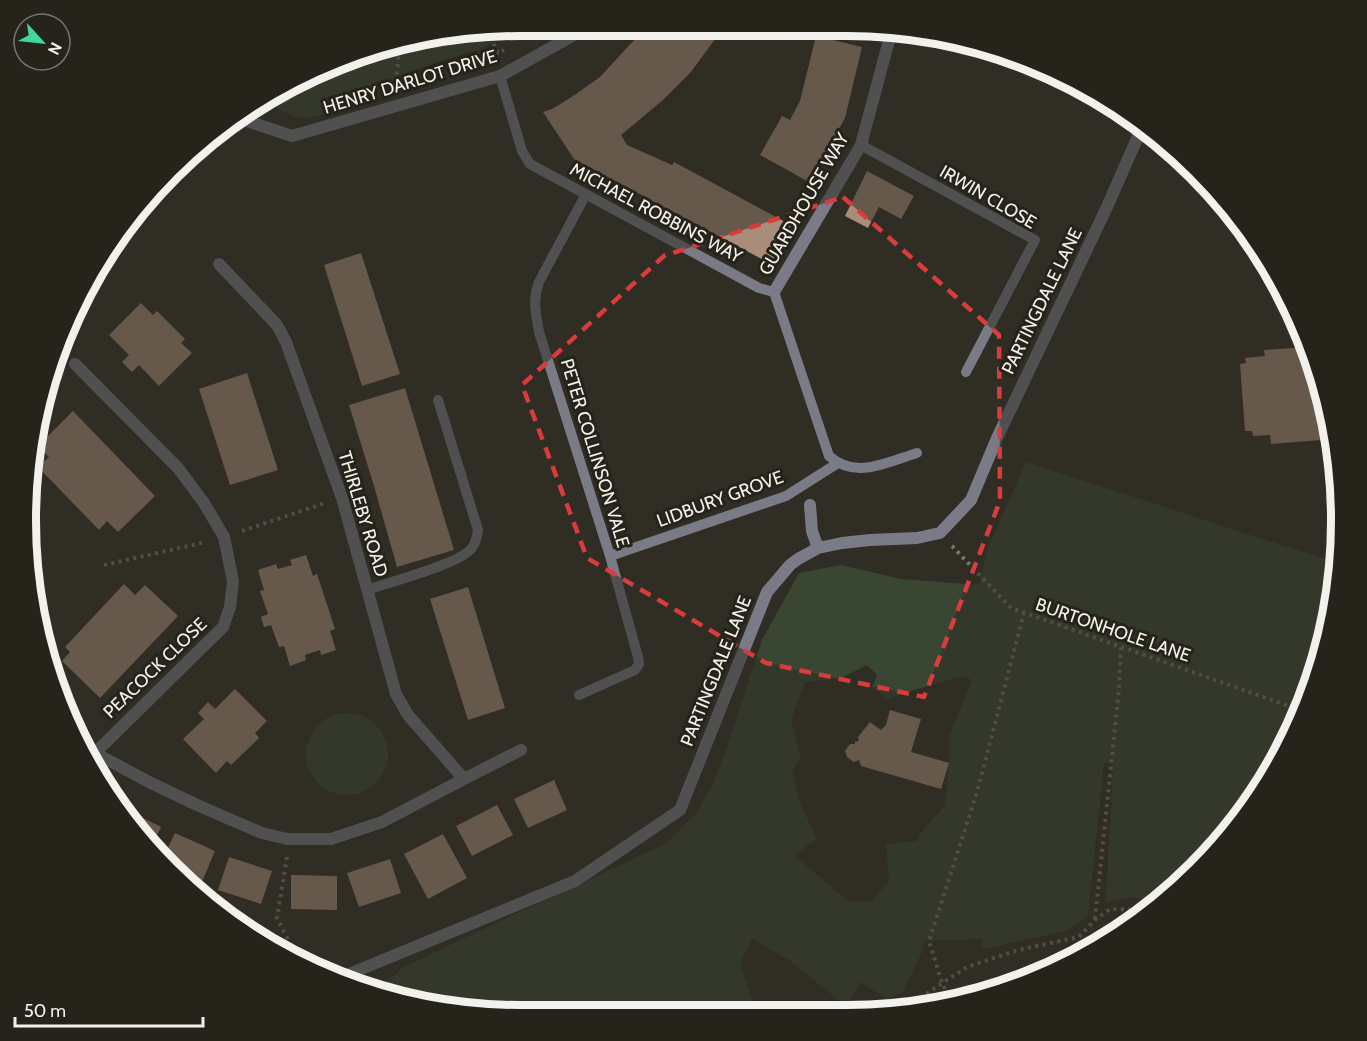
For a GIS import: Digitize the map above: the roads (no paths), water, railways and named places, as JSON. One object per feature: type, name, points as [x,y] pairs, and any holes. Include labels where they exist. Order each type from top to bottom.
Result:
[{"type":"street","name":"HENRY DARLOT DRIVE","points":[[247,121],[292,136],[500,76],[572,36]]},
{"type":"street","name":"GUARDHOUSE WAY","points":[[774,292],[861,146],[890,38]]},
{"type":"street","name":"PARTINGDALE LANE","points":[[351,974],[575,881],[680,810],[767,592],[790,565],[818,548],[870,540],[917,538],[940,533],[971,500],[997,438],[1107,207],[1139,134]]},
{"type":"street","name":"THIRLEBY ROAD","points":[[219,264],[277,326],[286,342],[342,498],[396,694],[408,715],[464,779]]},
{"type":"street","name":"PEACOCK CLOSE","points":[[75,364],[178,468],[204,503],[224,537],[233,581],[230,607],[223,627],[93,748]]},
{"type":"street","points":[[810,505],[812,531],[818,548]]},
{"type":"street","points":[[95,752],[149,782],[262,833],[290,839],[331,839],[382,822],[521,750]]},
{"type":"lane","name":"MICHAEL ROBBINS WAY","points":[[500,76],[522,151],[530,164],[759,288],[774,292]]},
{"type":"lane","name":"IRWIN CLOSE","points":[[861,146],[1035,240],[966,372]]},
{"type":"lane","name":"PETER COLLINSON VALE","points":[[579,695],[635,670],[639,664],[610,556],[539,332],[535,310],[534,294],[539,282],[586,194]]},
{"type":"lane","points":[[774,292],[829,456],[838,463],[866,468],[917,453]]},
{"type":"lane","points":[[367,590],[458,558],[472,549],[477,539],[478,530],[438,400]]},
{"type":"lane","name":"LIDBURY GROVE","points":[[610,556],[786,496],[838,463]]}]
